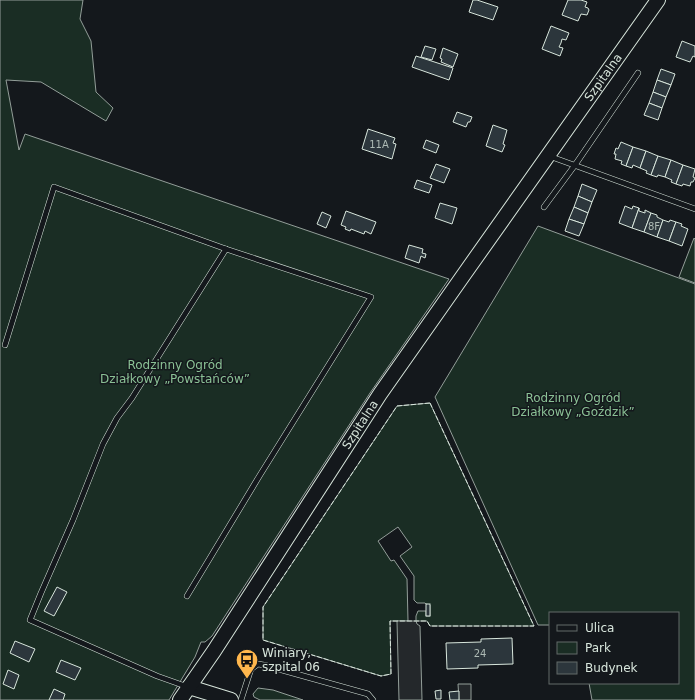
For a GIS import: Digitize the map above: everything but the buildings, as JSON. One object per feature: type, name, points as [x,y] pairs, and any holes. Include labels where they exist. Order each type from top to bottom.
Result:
[{"type":"street","name":"Szpitalna","points":[[180,700],[218,645],[380,394],[658,0]]},
{"type":"street","points":[[189,687],[231,700]]},
{"type":"lane","points":[[544,207],[575,165],[638,73]]},
{"type":"lane","points":[[548,156],[695,209]]},
{"type":"lane","points":[[5,345],[54,188],[371,297],[260,475],[187,596]]},
{"type":"lane","points":[[189,687],[157,676],[30,620],[73,520],[102,444],[117,418],[132,398],[226,248]]},
{"type":"lane","points":[[231,700],[251,669],[258,664],[368,694],[373,700]]},
{"type":"green space","name":"Rodzinny Ogród Działkowy „Powstańców”","points":[[0,0],[83,0],[80,19],[91,41],[96,92],[113,108],[106,121],[41,82],[6,80],[19,150],[25,134],[449,279],[370,393],[212,636],[205,642],[201,642],[195,657],[169,700],[0,700]]},
{"type":"green space","name":"Rodzinny Ogród Działkowy „Goździk”","points":[[538,226],[695,284],[695,700],[592,700],[589,684],[679,684],[679,612],[549,612],[549,625],[538,625],[435,397]]},
{"type":"green space","points":[[694,238],[695,239],[695,283],[679,277]]},
{"type":"green space","points":[[430,403],[534,626],[430,626],[427,621],[416,621],[418,611],[426,611],[426,616],[430,616],[430,605],[425,603],[417,603],[414,600],[414,576],[400,556],[412,547],[398,527],[378,541],[391,561],[394,560],[407,579],[408,621],[390,621],[391,674],[381,676],[263,640],[263,607],[397,406]]},
{"type":"green space","points":[[258,688],[273,690],[303,700],[260,700],[254,697],[253,694]]},
{"type":"shaded area","points":[[397,621],[416,621],[420,626],[422,700],[399,700]]},
{"type":"shaded area","points":[[458,684],[471,684],[471,700],[459,700]]},
{"type":"fence","points":[[430,403],[534,626],[430,626],[427,621],[390,621],[391,674],[381,676],[263,640],[263,607],[397,406],[430,403]]},
{"type":"place","name":"Winiary, szpital 06","points":[[247,680]]}]
